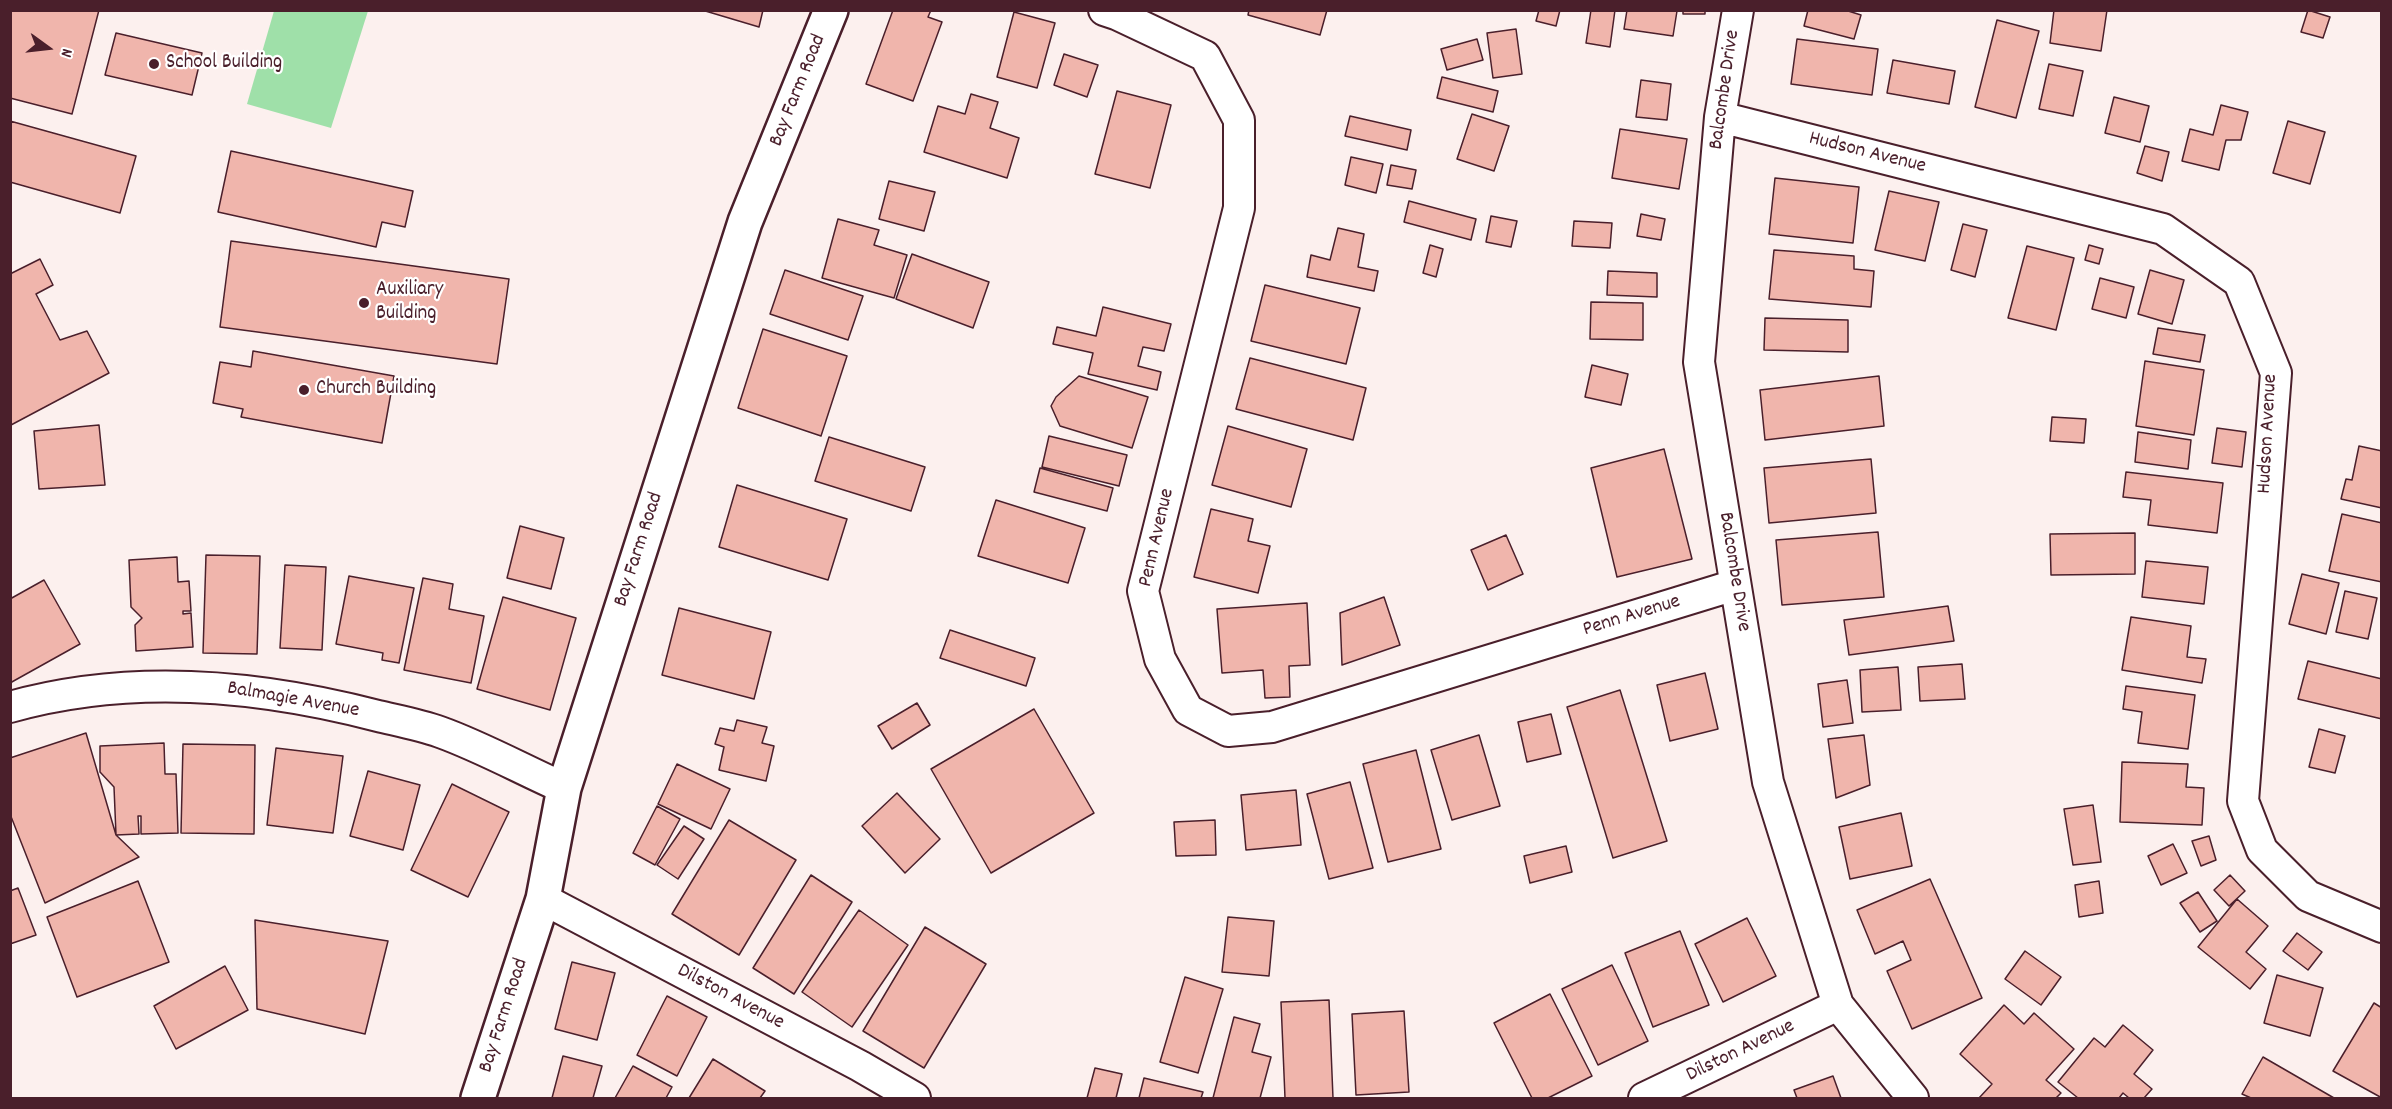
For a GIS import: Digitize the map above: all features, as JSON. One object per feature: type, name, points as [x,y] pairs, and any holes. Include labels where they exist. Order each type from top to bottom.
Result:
[{"type":"street","name":"Bay Farm Road","points":[[478,1098],[543,900],[564,788],[745,222],[831,10]]},
{"type":"street","name":"Penn Avenue","points":[[1104,10],[1205,56],[1239,120],[1239,208],[1143,591],[1160,659],[1188,710],[1228,731],[1272,727],[1735,585]]},
{"type":"street","name":"Balcombe Drive","points":[[1738,10],[1719,117],[1699,362],[1768,782],[1838,1005],[1913,1098]]},
{"type":"street","name":"Hudson Avenue","points":[[1719,117],[2163,229],[2239,282],[2276,373],[2243,801],[2262,850],[2308,896],[2382,927]]},
{"type":"street","name":"Balmagie Avenue","points":[[10,707],[43,698],[119,687],[215,688],[320,701],[440,732],[564,788]]},
{"type":"street","name":"Dilston Avenue","points":[[543,900],[915,1098]]},
{"type":"street","name":"Dilston Avenue","points":[[1644,1098],[1838,1005]]},
{"type":"green space","points":[[274,11],[368,11],[331,128],[247,104]]},
{"type":"building","points":[[10,10],[99,10],[72,114],[10,98]]},
{"type":"building","points":[[702,10],[763,10],[759,27]]},
{"type":"building","points":[[893,10],[931,10],[928,17],[942,22],[913,101],[866,84]]},
{"type":"building","points":[[1249,10],[1327,10],[1320,35],[1248,15]]},
{"type":"building","points":[[1539,10],[1560,10],[1556,26],[1536,21]]},
{"type":"building","points":[[1591,10],[1615,10],[1610,47],[1586,43]]},
{"type":"building","points":[[1627,10],[1677,11],[1673,36],[1624,29]]},
{"type":"building","points":[[1683,10],[1705,10],[1705,14],[1683,14]]},
{"type":"building","points":[[1808,10],[1845,10],[1861,15],[1854,39],[1804,26]]},
{"type":"building","points":[[2054,10],[2107,10],[2101,51],[2050,43]]},
{"type":"building","points":[[2308,10],[2330,17],[2323,38],[2301,32]]},
{"type":"building","points":[[1014,12],[1055,23],[1037,88],[997,77]]},
{"type":"building","points":[[1997,20],[2039,31],[2016,118],[1975,107]]},
{"type":"building","points":[[1516,29],[1522,74],[1493,78],[1487,33]]},
{"type":"building","name":"School Building","points":[[116,33],[202,53],[192,95],[105,75]]},
{"type":"building","points":[[1477,39],[1483,60],[1447,70],[1441,49]]},
{"type":"building","points":[[1797,39],[1878,49],[1872,95],[1791,84]]},
{"type":"building","points":[[1064,54],[1098,65],[1087,97],[1054,85]]},
{"type":"building","points":[[1893,60],[1955,71],[1949,104],[1887,93]]},
{"type":"building","points":[[2049,64],[2083,71],[2073,116],[2039,109]]},
{"type":"building","points":[[1442,77],[1498,91],[1493,112],[1437,98]]},
{"type":"building","points":[[1641,80],[1671,84],[1667,120],[1636,117]]},
{"type":"building","points":[[1117,91],[1171,105],[1150,188],[1095,174]]},
{"type":"building","points":[[971,94],[998,102],[990,128],[1019,138],[1007,178],[924,152],[938,106],[965,114]]},
{"type":"building","points":[[2114,97],[2149,106],[2140,142],[2105,133]]},
{"type":"building","points":[[2221,105],[2248,112],[2241,140],[2226,140],[2219,170],[2182,161],[2190,129],[2213,135]]},
{"type":"building","points":[[1472,114],[1509,126],[1494,171],[1457,159]]},
{"type":"building","points":[[1350,116],[1411,130],[1407,150],[1345,136]]},
{"type":"building","points":[[10,121],[136,156],[120,213],[10,182]]},
{"type":"building","points":[[2288,121],[2325,132],[2310,184],[2273,173]]},
{"type":"building","points":[[1620,129],[1687,139],[1679,189],[1612,178]]},
{"type":"building","points":[[2145,146],[2169,152],[2162,181],[2137,173]]},
{"type":"building","points":[[231,151],[413,191],[405,227],[382,222],[376,247],[218,212]]},
{"type":"building","points":[[1351,157],[1383,164],[1376,193],[1345,185]]},
{"type":"building","points":[[1391,165],[1416,170],[1412,189],[1387,185]]},
{"type":"building","points":[[1775,178],[1859,187],[1853,243],[1769,234]]},
{"type":"building","points":[[889,181],[935,192],[924,231],[879,219]]},
{"type":"building","points":[[1889,191],[1939,202],[1925,261],[1875,250]]},
{"type":"building","points":[[1409,201],[1476,219],[1471,240],[1404,222]]},
{"type":"building","points":[[1641,214],[1665,219],[1661,240],[1637,236]]},
{"type":"building","points":[[1491,216],[1517,221],[1511,247],[1486,242]]},
{"type":"building","points":[[838,219],[879,230],[874,245],[907,255],[894,298],[822,278]]},
{"type":"building","points":[[1574,221],[1612,223],[1610,248],[1572,246]]},
{"type":"building","points":[[1963,224],[1987,230],[1975,277],[1951,270]]},
{"type":"building","points":[[1338,228],[1364,234],[1358,267],[1378,271],[1374,291],[1307,277],[1311,255],[1330,260]]},
{"type":"building","name":"Auxiliary Building","points":[[231,241],[509,279],[497,364],[220,327]]},
{"type":"building","points":[[1430,245],[1443,249],[1436,277],[1423,273]]},
{"type":"building","points":[[2089,245],[2103,249],[2099,264],[2085,260]]},
{"type":"building","points":[[2027,246],[2074,258],[2056,330],[2008,318]]},
{"type":"building","points":[[1774,250],[1854,256],[1854,269],[1874,271],[1871,307],[1769,299]]},
{"type":"building","points":[[912,254],[989,282],[973,328],[896,299]]},
{"type":"building","points":[[40,259],[53,285],[36,294],[60,340],[87,331],[109,373],[11,425],[10,274]]},
{"type":"building","points":[[785,270],[863,296],[848,340],[770,314]]},
{"type":"building","points":[[2150,270],[2184,280],[2172,324],[2138,314]]},
{"type":"building","points":[[1608,271],[1657,273],[1657,297],[1607,295]]},
{"type":"building","points":[[2100,278],[2134,287],[2126,318],[2092,309]]},
{"type":"building","points":[[1265,285],[1360,308],[1346,364],[1251,341]]},
{"type":"building","points":[[1591,302],[1643,303],[1643,340],[1590,339]]},
{"type":"building","points":[[1103,307],[1171,324],[1164,351],[1143,347],[1138,366],[1161,372],[1157,390],[1088,374],[1093,353],[1053,344],[1057,327],[1096,336]]},
{"type":"building","points":[[1765,318],[1848,320],[1848,352],[1764,350]]},
{"type":"building","points":[[2158,328],[2205,335],[2200,362],[2153,354]]},
{"type":"building","points":[[763,329],[847,356],[821,436],[738,408]]},
{"type":"building","name":"Church Building","points":[[253,351],[394,376],[382,443],[241,417],[243,409],[213,403],[220,362],[251,367]]},
{"type":"building","points":[[1250,358],[1366,388],[1353,440],[1236,409]]},
{"type":"building","points":[[2145,361],[2204,370],[2194,435],[2136,426]]},
{"type":"building","points":[[1592,365],[1628,374],[1621,405],[1585,397]]},
{"type":"building","points":[[1079,376],[1148,397],[1132,448],[1060,426],[1051,406],[1056,397]]},
{"type":"building","points":[[1879,376],[1884,426],[1765,440],[1760,390]]},
{"type":"building","points":[[2052,417],[2086,419],[2084,443],[2050,441]]},
{"type":"building","points":[[99,425],[105,485],[39,489],[34,431]]},
{"type":"building","points":[[1228,426],[1307,449],[1291,507],[1212,485]]},
{"type":"building","points":[[2217,428],[2246,432],[2242,467],[2212,463]]},
{"type":"building","points":[[2138,432],[2191,440],[2188,469],[2135,462]]},
{"type":"building","points":[[1049,436],[1127,455],[1119,486],[1042,467]]},
{"type":"building","points":[[829,437],[925,467],[911,511],[815,481]]},
{"type":"building","points":[[2359,446],[2382,451],[2382,508],[2341,499],[2346,479],[2352,480]]},
{"type":"building","points":[[1664,449],[1692,559],[1617,577],[1591,468]]},
{"type":"building","points":[[1871,459],[1876,513],[1769,523],[1764,468]]},
{"type":"building","points":[[1040,468],[1113,488],[1107,511],[1034,492]]},
{"type":"building","points":[[2126,472],[2223,483],[2217,533],[2148,525],[2151,500],[2123,497]]},
{"type":"building","points":[[737,485],[847,519],[828,580],[719,547]]},
{"type":"building","points":[[996,500],[1085,528],[1068,583],[978,556]]},
{"type":"building","points":[[1211,509],[1253,519],[1248,541],[1270,546],[1258,593],[1194,577]]},
{"type":"building","points":[[2342,514],[2382,523],[2382,582],[2329,571]]},
{"type":"building","points":[[520,526],[564,538],[551,589],[507,578]]},
{"type":"building","points":[[1878,532],[1884,597],[1782,605],[1776,540]]},
{"type":"building","points":[[2135,533],[2135,574],[2051,575],[2050,534]]},
{"type":"building","points":[[1506,535],[1523,574],[1488,590],[1471,550]]},
{"type":"building","points":[[206,555],[260,556],[257,654],[203,653]]},
{"type":"building","points":[[177,557],[178,582],[189,581],[191,611],[183,611],[183,614],[191,613],[193,647],[136,651],[135,625],[142,618],[131,607],[129,560]]},
{"type":"building","points":[[2146,561],[2208,567],[2204,604],[2142,597]]},
{"type":"building","points":[[285,565],[326,567],[322,650],[280,648]]},
{"type":"building","points":[[2302,574],[2339,583],[2326,634],[2289,624]]},
{"type":"building","points":[[349,576],[414,588],[399,663],[382,660],[383,653],[336,644]]},
{"type":"building","points":[[423,578],[453,584],[449,609],[484,616],[471,683],[404,670]]},
{"type":"building","points":[[44,580],[80,644],[10,683],[10,599]]},
{"type":"building","points":[[2345,591],[2377,598],[2368,639],[2336,632]]},
{"type":"building","points":[[503,597],[576,618],[550,710],[477,689]]},
{"type":"building","points":[[1384,597],[1400,645],[1342,665],[1340,613]]},
{"type":"building","points":[[1307,603],[1310,665],[1289,666],[1290,697],[1265,698],[1263,670],[1222,673],[1217,609]]},
{"type":"building","points":[[1948,606],[1954,641],[1849,655],[1844,620]]},
{"type":"building","points":[[679,608],[771,632],[754,699],[662,675]]},
{"type":"building","points":[[2131,617],[2191,626],[2187,657],[2206,659],[2202,683],[2122,670]]},
{"type":"building","points":[[950,630],[1035,658],[1026,686],[940,658]]},
{"type":"building","points":[[2308,661],[2382,679],[2382,719],[2298,699]]},
{"type":"building","points":[[1962,664],[1965,699],[1920,701],[1918,667]]},
{"type":"building","points":[[1898,667],[1901,710],[1862,712],[1860,670]]},
{"type":"building","points":[[1705,673],[1718,729],[1670,741],[1657,685]]},
{"type":"building","points":[[1847,680],[1853,723],[1823,727],[1818,684]]},
{"type":"building","points":[[2126,686],[2195,695],[2188,749],[2138,743],[2142,712],[2123,709]]},
{"type":"building","points":[[1620,690],[1667,841],[1613,858],[1567,707]]},
{"type":"building","points":[[917,703],[930,725],[892,749],[878,726]]},
{"type":"building","points":[[1034,709],[1094,813],[991,873],[931,769]]},
{"type":"building","points":[[1551,714],[1561,754],[1527,762],[1518,722]]},
{"type":"building","points":[[737,720],[767,727],[762,743],[774,746],[766,781],[719,770],[724,747],[715,744],[720,728],[734,731]]},
{"type":"building","points":[[2319,729],[2345,736],[2335,773],[2309,767]]},
{"type":"building","points":[[86,733],[116,835],[139,857],[45,903],[10,814],[10,758]]},
{"type":"building","points":[[1479,735],[1500,806],[1452,820],[1431,750]]},
{"type":"building","points":[[1864,735],[1870,785],[1836,798],[1828,739]]},
{"type":"building","points":[[164,743],[165,774],[176,774],[178,833],[141,834],[141,816],[138,816],[139,834],[116,835],[114,787],[100,772],[100,746]]},
{"type":"building","points":[[183,744],[255,745],[254,834],[181,833]]},
{"type":"building","points":[[276,748],[343,756],[333,833],[267,825]]},
{"type":"building","points":[[1416,750],[1441,849],[1388,862],[1363,764]]},
{"type":"building","points":[[2122,762],[2188,764],[2186,787],[2204,788],[2202,825],[2120,822]]},
{"type":"building","points":[[677,764],[730,789],[711,829],[658,804]]},
{"type":"building","points":[[368,771],[420,785],[403,850],[350,836]]},
{"type":"building","points":[[1350,782],[1373,868],[1329,879],[1307,794]]},
{"type":"building","points":[[452,784],[509,812],[468,897],[411,870]]},
{"type":"building","points":[[1296,790],[1301,845],[1246,850],[1241,795]]},
{"type":"building","points":[[897,793],[940,839],[905,873],[862,826]]},
{"type":"building","points":[[2093,805],[2101,862],[2073,865],[2064,809]]},
{"type":"building","points":[[657,806],[680,819],[655,865],[633,853]]},
{"type":"building","points":[[1901,813],[1912,866],[1850,879],[1839,827]]},
{"type":"building","points":[[729,820],[796,860],[739,955],[672,914]]},
{"type":"building","points":[[1215,820],[1216,855],[1176,856],[1174,822]]},
{"type":"building","points":[[684,826],[704,839],[678,879],[657,865]]},
{"type":"building","points":[[2209,836],[2216,860],[2201,866],[2192,841]]},
{"type":"building","points":[[2173,844],[2187,873],[2161,885],[2148,856]]},
{"type":"building","points":[[1566,846],[1572,872],[1530,883],[1524,856]]},
{"type":"building","points":[[811,875],[852,902],[794,994],[753,968]]},
{"type":"building","points":[[2230,875],[2245,891],[2229,906],[2214,890]]},
{"type":"building","points":[[1930,879],[1982,998],[1912,1029],[1887,971],[1911,960],[1903,941],[1875,954],[1857,910]]},
{"type":"building","points":[[138,881],[169,962],[77,997],[47,917]]},
{"type":"building","points":[[2099,881],[2103,913],[2079,917],[2075,885]]},
{"type":"building","points":[[18,888],[36,935],[10,944],[10,891]]},
{"type":"building","points":[[2198,892],[2217,921],[2200,932],[2180,903]]},
{"type":"building","points":[[2237,899],[2268,926],[2246,952],[2266,969],[2250,989],[2198,947]]},
{"type":"building","points":[[859,910],[908,945],[852,1027],[802,992]]},
{"type":"building","points":[[1228,917],[1274,921],[1269,976],[1222,972]]},
{"type":"building","points":[[1747,918],[1776,976],[1723,1002],[1695,944]]},
{"type":"building","points":[[255,920],[388,941],[365,1034],[257,1009]]},
{"type":"building","points":[[925,927],[986,964],[924,1068],[863,1031]]},
{"type":"building","points":[[1680,931],[1709,1005],[1653,1027],[1625,953]]},
{"type":"building","points":[[2297,933],[2322,952],[2308,970],[2283,951]]},
{"type":"building","points":[[2025,951],[2061,977],[2041,1005],[2005,979]]},
{"type":"building","points":[[572,962],[615,973],[597,1040],[555,1029]]},
{"type":"building","points":[[1612,965],[1648,1041],[1598,1065],[1562,989]]},
{"type":"building","points":[[225,966],[248,1010],[176,1049],[154,1006]]},
{"type":"building","points":[[2277,975],[2323,988],[2310,1036],[2264,1023]]},
{"type":"building","points":[[1185,977],[1223,989],[1198,1073],[1160,1062]]},
{"type":"building","points":[[1550,994],[1592,1076],[1548,1098],[1532,1098],[1494,1023]]},
{"type":"building","points":[[667,996],[707,1017],[677,1076],[637,1055]]},
{"type":"building","points":[[1329,1000],[1333,1098],[1285,1098],[1281,1002]]},
{"type":"building","points":[[2374,1003],[2382,1008],[2382,1098],[2333,1071]]},
{"type":"building","points":[[2004,1005],[2024,1024],[2034,1013],[2074,1049],[2046,1080],[2061,1093],[2056,1098],[1979,1098],[1992,1084],[1960,1054]]},
{"type":"building","points":[[1404,1011],[1409,1092],[1356,1095],[1352,1014]]},
{"type":"building","points":[[1234,1017],[1260,1024],[1252,1052],[1271,1057],[1260,1098],[1213,1098]]},
{"type":"building","points":[[2123,1025],[2153,1050],[2134,1074],[2152,1089],[2144,1098],[2129,1098],[2123,1093],[2119,1098],[2078,1098],[2058,1082],[2094,1038],[2105,1047]]},
{"type":"building","points":[[563,1056],[602,1066],[593,1098],[552,1098]]},
{"type":"building","points":[[2263,1057],[2334,1098],[2251,1098],[2242,1094]]},
{"type":"building","points":[[713,1059],[765,1091],[760,1098],[689,1098]]},
{"type":"building","points":[[633,1066],[672,1087],[666,1098],[615,1098]]},
{"type":"building","points":[[1095,1068],[1122,1074],[1116,1098],[1087,1098]]},
{"type":"building","points":[[1833,1076],[1841,1098],[1797,1098],[1794,1090]]},
{"type":"building","points":[[1144,1078],[1203,1092],[1201,1098],[1139,1098]]},
{"type":"place","name":"School Building","points":[[154,64]]},
{"type":"place","name":"Auxiliary Building","points":[[364,303]]},
{"type":"place","name":"Church Building","points":[[304,390]]}]
